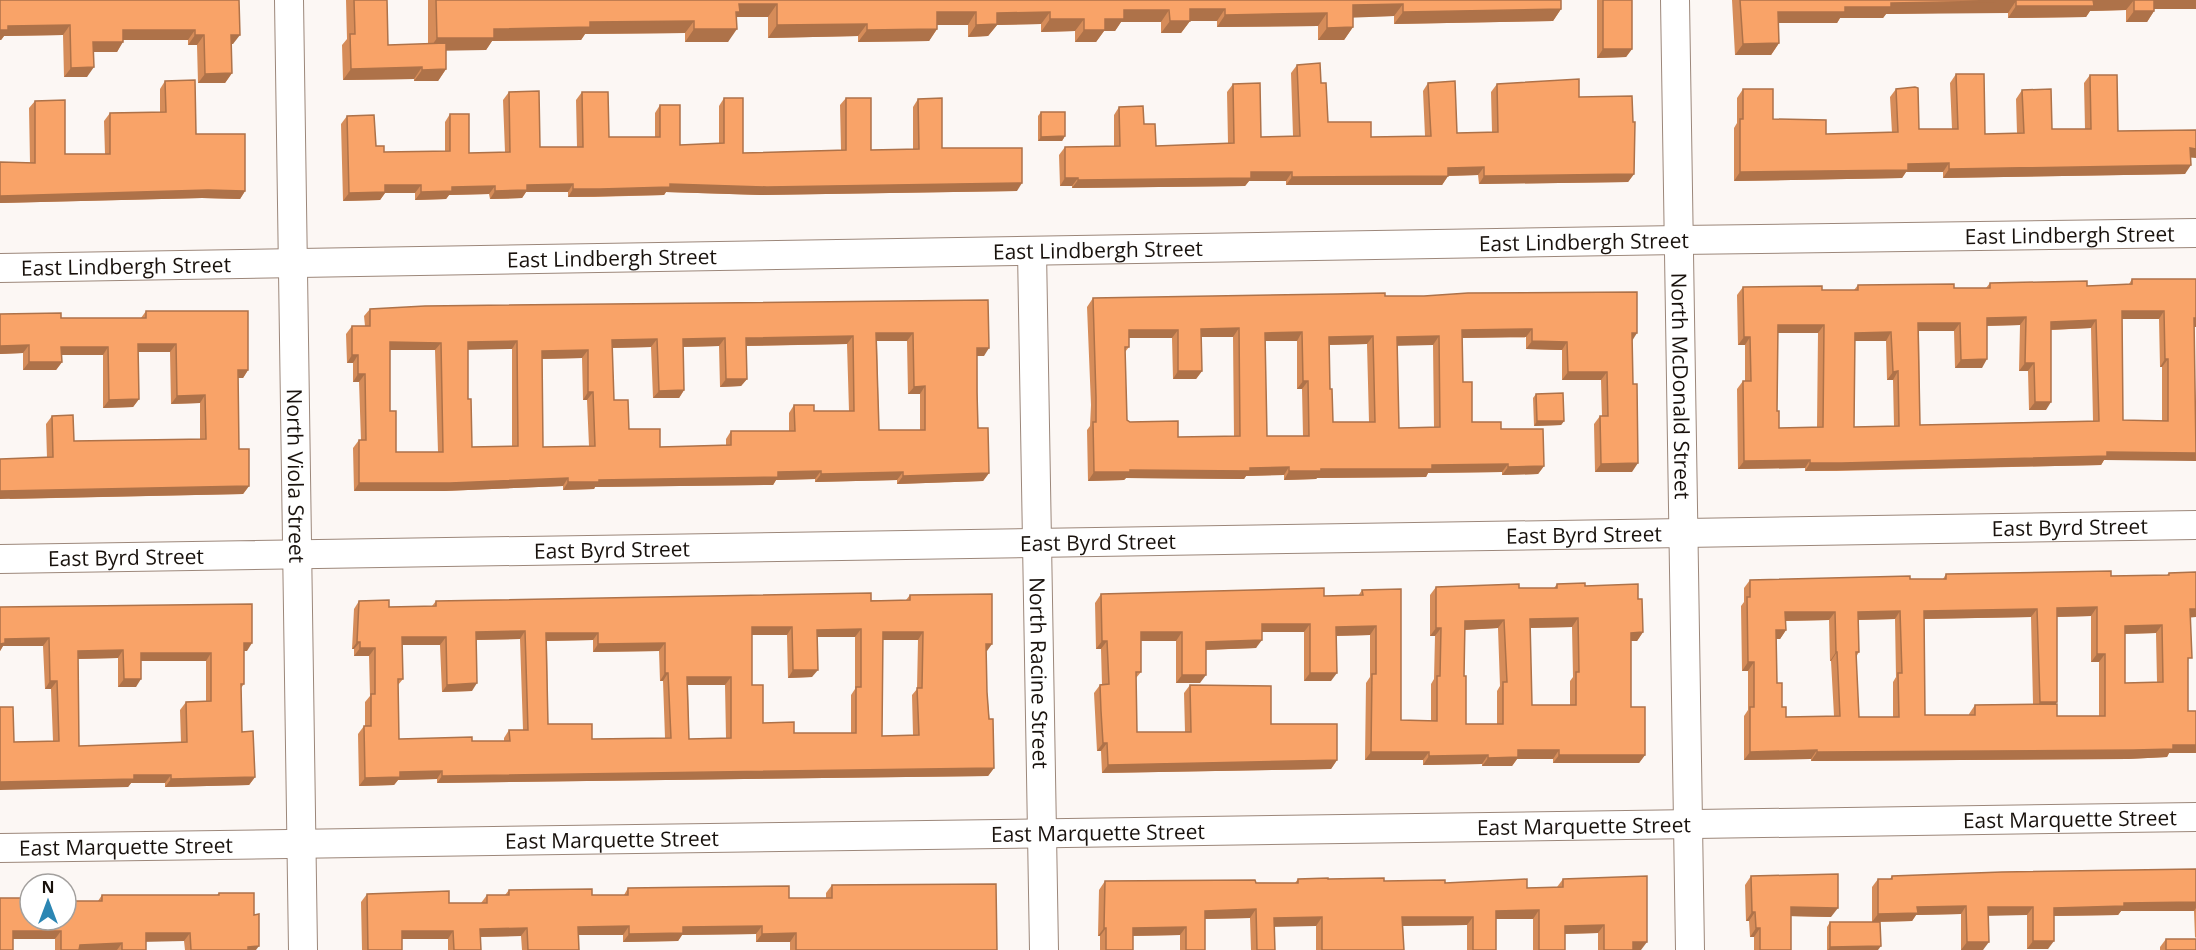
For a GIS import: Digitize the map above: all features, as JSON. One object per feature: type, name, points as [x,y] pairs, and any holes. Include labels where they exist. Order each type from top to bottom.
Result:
[{"type":"street","name":"North Viola Street","points":[[289,0],[303,950]]},
{"type":"street","name":"North McDonald Street","points":[[1675,0],[1690,950]]},
{"type":"street","name":"East Lindbergh Street","points":[[0,268],[2196,233]]},
{"type":"street","name":"North Racine Street","points":[[1032,251],[1044,950]]},
{"type":"street","name":"East Byrd Street","points":[[0,559],[2196,525]]},
{"type":"street","name":"East Marquette Street","points":[[0,848],[2196,817]]},
{"type":"building","points":[[0,0],[239,0],[240,35],[231,35],[232,73],[205,74],[204,35],[195,35],[195,30],[123,30],[123,42],[93,42],[94,67],[71,68],[70,25],[8,26],[8,30],[0,30]]},
{"type":"building","points":[[354,0],[387,0],[388,45],[446,43],[446,69],[422,70],[422,67],[351,69],[350,34],[355,34]]},
{"type":"building","points":[[436,0],[1561,0],[1561,9],[1403,12],[1403,4],[1353,5],[1353,27],[1327,28],[1327,13],[1225,15],[1225,9],[1190,9],[1190,21],[1170,21],[1169,10],[1124,10],[1124,19],[1105,19],[1105,30],[1084,30],[1084,19],[1050,19],[1050,12],[997,13],[997,24],[976,25],[976,12],[937,12],[937,29],[867,30],[867,24],[777,25],[777,4],[739,4],[740,12],[736,12],[737,29],[694,29],[694,21],[590,22],[590,27],[494,29],[494,38],[437,38]]},
{"type":"building","points":[[1603,0],[1632,0],[1632,49],[1603,49]]},
{"type":"building","points":[[1740,0],[2093,0],[2094,6],[2016,6],[2016,1],[1891,3],[1891,7],[1845,7],[1845,12],[1778,12],[1779,43],[1743,44]]},
{"type":"building","points":[[2134,0],[2154,0],[2154,11],[2134,11]]},
{"type":"building","points":[[1320,63],[1321,83],[1326,83],[1328,122],[1371,122],[1371,137],[1431,136],[1428,83],[1455,81],[1457,133],[1498,132],[1497,84],[1579,79],[1579,97],[1632,96],[1633,122],[1635,122],[1634,174],[1484,176],[1484,167],[1448,168],[1448,176],[1292,177],[1292,172],[1251,172],[1251,178],[1078,180],[1078,178],[1065,178],[1065,147],[1120,146],[1119,107],[1143,106],[1144,124],[1155,124],[1156,146],[1234,143],[1233,84],[1260,83],[1261,137],[1300,136],[1297,65]]},
{"type":"building","points":[[1956,74],[1984,74],[1985,134],[2024,133],[2022,90],[2051,89],[2052,129],[2091,129],[2090,75],[2117,75],[2118,131],[2196,130],[2196,149],[2190,148],[2191,165],[1949,169],[1949,163],[1908,164],[1908,170],[1740,172],[1740,119],[1743,119],[1743,89],[1773,89],[1773,119],[1826,120],[1826,134],[1898,132],[1896,89],[1915,87],[1918,88],[1919,129],[1958,129]]},
{"type":"building","points":[[195,80],[196,134],[245,134],[245,191],[0,196],[0,162],[35,163],[35,101],[65,100],[65,154],[110,154],[110,113],[166,112],[165,81]]},
{"type":"building","points":[[539,91],[540,147],[583,147],[582,92],[608,92],[609,137],[660,137],[660,105],[680,105],[680,145],[724,143],[724,98],[743,98],[743,153],[846,150],[846,98],[871,98],[871,150],[919,149],[918,99],[942,98],[942,148],[1022,148],[1022,183],[767,187],[670,184],[670,187],[600,189],[573,189],[573,184],[527,185],[527,190],[495,191],[495,186],[452,187],[452,191],[421,192],[421,185],[385,185],[385,192],[349,193],[347,116],[374,115],[376,146],[384,146],[384,152],[450,151],[450,114],[469,114],[469,153],[510,152],[509,92]]},
{"type":"building","points":[[1041,112],[1065,112],[1065,136],[1041,137]]},
{"type":"building","points":[[2132,279],[2196,279],[2196,318],[2194,318],[2196,453],[2107,452],[2107,456],[1842,463],[1810,463],[1810,460],[1744,461],[1743,381],[1751,381],[1750,337],[1744,337],[1743,287],[1822,286],[1822,290],[1858,290],[1858,285],[1954,284],[1954,288],[1990,288],[1990,283],[2087,281],[2087,286],[2132,284]],"holes":[[[2122,311],[2164,311],[2165,359],[2168,359],[2168,421],[2123,420]],[[2026,317],[2025,363],[2034,363],[2035,402],[2051,402],[2051,322],[2096,320],[2099,421],[1920,425],[1918,323],[1960,323],[1961,360],[1987,359],[1987,318]],[[1778,325],[1824,325],[1823,427],[1779,428],[1779,411],[1777,411]],[[1891,332],[1893,372],[1898,371],[1899,426],[1854,427],[1855,333]]]},
{"type":"building","points":[[1637,292],[1637,333],[1632,333],[1633,384],[1637,384],[1638,463],[1601,464],[1600,416],[1608,416],[1607,372],[1568,372],[1567,342],[1532,341],[1532,329],[1462,330],[1463,382],[1472,382],[1472,422],[1501,422],[1501,429],[1543,429],[1544,466],[1432,465],[1432,469],[1289,471],[1289,467],[1250,468],[1250,471],[1094,472],[1093,422],[1096,422],[1096,397],[1093,298],[1385,293],[1385,296],[1424,296],[1468,293]],"holes":[[[1239,328],[1240,436],[1178,437],[1178,421],[1130,422],[1127,420],[1125,347],[1129,347],[1129,330],[1178,330],[1178,371],[1202,371],[1201,329]],[[1302,332],[1303,381],[1308,381],[1309,436],[1267,436],[1265,333]],[[1373,336],[1375,422],[1333,422],[1329,337]],[[1439,336],[1440,427],[1399,428],[1397,337]]]},
{"type":"building","points":[[988,300],[989,348],[977,348],[977,392],[978,428],[988,428],[989,473],[903,476],[903,472],[821,474],[821,471],[778,472],[778,477],[599,480],[599,482],[568,482],[568,478],[450,483],[359,483],[359,440],[366,440],[365,374],[358,374],[358,355],[352,355],[352,326],[370,326],[370,309],[425,306]],"holes":[[[876,333],[913,333],[914,387],[925,386],[925,430],[879,430]],[[853,336],[854,411],[814,411],[814,405],[794,405],[795,431],[731,431],[731,445],[660,447],[660,429],[629,429],[628,400],[614,400],[612,340],[657,339],[659,391],[684,390],[683,339],[725,338],[726,379],[747,379],[746,338]],[[517,341],[518,446],[472,447],[471,399],[468,399],[468,342]],[[390,342],[441,343],[443,452],[396,452],[396,411],[390,411]],[[588,350],[588,392],[593,392],[595,446],[543,447],[542,351]]]},
{"type":"building","points":[[146,311],[248,311],[248,370],[238,370],[239,449],[249,449],[249,486],[0,491],[0,459],[53,457],[52,416],[73,415],[74,441],[206,439],[205,395],[177,396],[176,344],[138,344],[139,399],[109,400],[108,347],[61,347],[62,362],[29,362],[29,345],[0,346],[0,314],[61,313],[61,318],[146,318]]},
{"type":"building","points":[[1563,393],[1564,421],[1537,421],[1536,394]]},
{"type":"building","points":[[2111,571],[2111,576],[2196,572],[2196,609],[2190,609],[2192,658],[2188,658],[2188,711],[2196,711],[2196,745],[2173,745],[2173,749],[2134,750],[1750,752],[1750,707],[1754,707],[1754,662],[1748,662],[1747,597],[1750,597],[1750,580],[1910,576],[1910,579],[1946,579],[1946,574]],"holes":[[[2097,607],[2097,654],[2105,654],[2105,716],[2057,716],[2057,704],[1975,705],[1975,715],[1925,715],[1924,611],[2037,609],[2040,702],[2057,702],[2057,608]],[[1900,611],[1902,673],[1898,673],[1899,717],[1859,717],[1856,652],[1859,652],[1858,612]],[[1785,612],[1835,612],[1840,716],[1786,717],[1786,707],[1782,707],[1782,683],[1777,683],[1776,630],[1786,630]],[[2162,625],[2163,682],[2125,683],[2125,626]]]},
{"type":"building","points":[[1585,583],[1585,586],[1638,584],[1638,599],[1642,599],[1643,632],[1631,633],[1631,707],[1645,707],[1645,755],[1559,755],[1559,750],[1518,750],[1518,757],[1488,758],[1488,755],[1429,756],[1429,752],[1371,752],[1372,674],[1376,674],[1376,626],[1336,627],[1337,673],[1310,673],[1310,624],[1262,624],[1262,640],[1206,642],[1206,675],[1182,675],[1182,632],[1141,632],[1141,672],[1136,672],[1137,732],[1191,732],[1190,685],[1271,686],[1271,724],[1337,724],[1337,760],[1108,765],[1107,743],[1103,743],[1101,711],[1100,685],[1109,684],[1107,641],[1102,641],[1101,594],[1324,588],[1324,596],[1363,595],[1362,590],[1401,589],[1401,720],[1437,721],[1437,676],[1440,676],[1441,628],[1436,628],[1436,587],[1519,584],[1519,588],[1557,588],[1557,584]],"holes":[[[1578,618],[1579,672],[1576,672],[1576,705],[1532,705],[1530,619]],[[1504,620],[1507,682],[1503,682],[1503,724],[1466,724],[1465,621]]]},
{"type":"building","points":[[871,593],[871,601],[910,600],[910,595],[992,594],[992,644],[986,644],[989,719],[993,719],[994,768],[442,776],[442,771],[400,772],[400,777],[365,778],[364,726],[371,726],[371,694],[375,694],[375,648],[360,648],[360,642],[357,642],[359,601],[389,600],[389,607],[436,606],[436,601]],"holes":[[[752,627],[792,627],[793,670],[818,670],[817,630],[861,629],[861,687],[856,687],[856,733],[794,733],[794,722],[763,723],[763,685],[752,685]],[[525,631],[528,730],[509,730],[510,741],[472,741],[472,737],[399,739],[398,679],[403,679],[402,637],[446,637],[447,685],[477,683],[476,632]],[[883,632],[923,632],[922,688],[917,688],[919,735],[882,736]],[[546,633],[598,633],[598,644],[665,643],[665,673],[668,673],[671,738],[592,739],[592,724],[548,724]],[[687,677],[731,677],[731,738],[689,739]]]},
{"type":"building","points":[[252,604],[252,643],[244,643],[244,684],[241,684],[242,732],[253,731],[255,777],[171,779],[171,775],[134,775],[134,779],[0,782],[0,707],[13,707],[14,742],[59,741],[57,681],[50,681],[49,638],[5,639],[5,643],[0,644],[0,607]],"holes":[[[123,650],[124,679],[141,679],[141,653],[211,653],[211,701],[186,702],[187,742],[79,746],[78,651]]]},
{"type":"building","points":[[2196,869],[2196,902],[2124,903],[2124,906],[2054,908],[2054,941],[2033,941],[2033,907],[1988,907],[1989,942],[1967,942],[1966,906],[1917,907],[1918,913],[1878,914],[1878,879],[1892,879],[1892,876]]},
{"type":"building","points":[[1838,874],[1838,908],[1791,907],[1791,950],[1760,950],[1760,928],[1756,928],[1755,912],[1752,912],[1751,876]]},
{"type":"building","points":[[1647,876],[1647,942],[1633,942],[1633,950],[1604,950],[1604,925],[1565,926],[1565,950],[1539,950],[1539,910],[1496,911],[1496,950],[1473,950],[1473,917],[1402,917],[1404,950],[1322,950],[1322,917],[1274,918],[1275,950],[1257,950],[1256,909],[1205,911],[1205,950],[1186,950],[1186,927],[1133,928],[1133,950],[1106,950],[1105,881],[1255,880],[1256,883],[1298,883],[1298,879],[1384,878],[1384,881],[1445,880],[1445,883],[1527,879],[1527,888],[1563,887],[1563,879]]},
{"type":"building","points":[[996,884],[997,950],[796,950],[796,933],[762,934],[762,926],[683,927],[683,933],[629,934],[629,926],[578,927],[579,950],[528,950],[527,928],[480,929],[481,950],[454,950],[453,931],[402,931],[402,950],[368,950],[367,894],[449,891],[449,903],[487,903],[487,895],[509,895],[509,890],[592,889],[592,895],[628,895],[628,888],[789,886],[789,898],[832,898],[832,885]]},
{"type":"building","points":[[219,893],[254,893],[254,915],[259,914],[259,946],[248,947],[248,950],[191,950],[190,933],[146,933],[146,950],[122,950],[122,943],[80,945],[79,950],[61,950],[61,932],[78,932],[78,901],[102,901],[102,895],[219,895]]},
{"type":"building","points":[[0,898],[18,898],[18,931],[13,931],[13,950],[0,950]]},
{"type":"building","points":[[1830,922],[1880,922],[1881,946],[1830,947]]},
{"type":"building","points":[[2166,939],[2196,939],[2196,950],[2166,950]]}]
